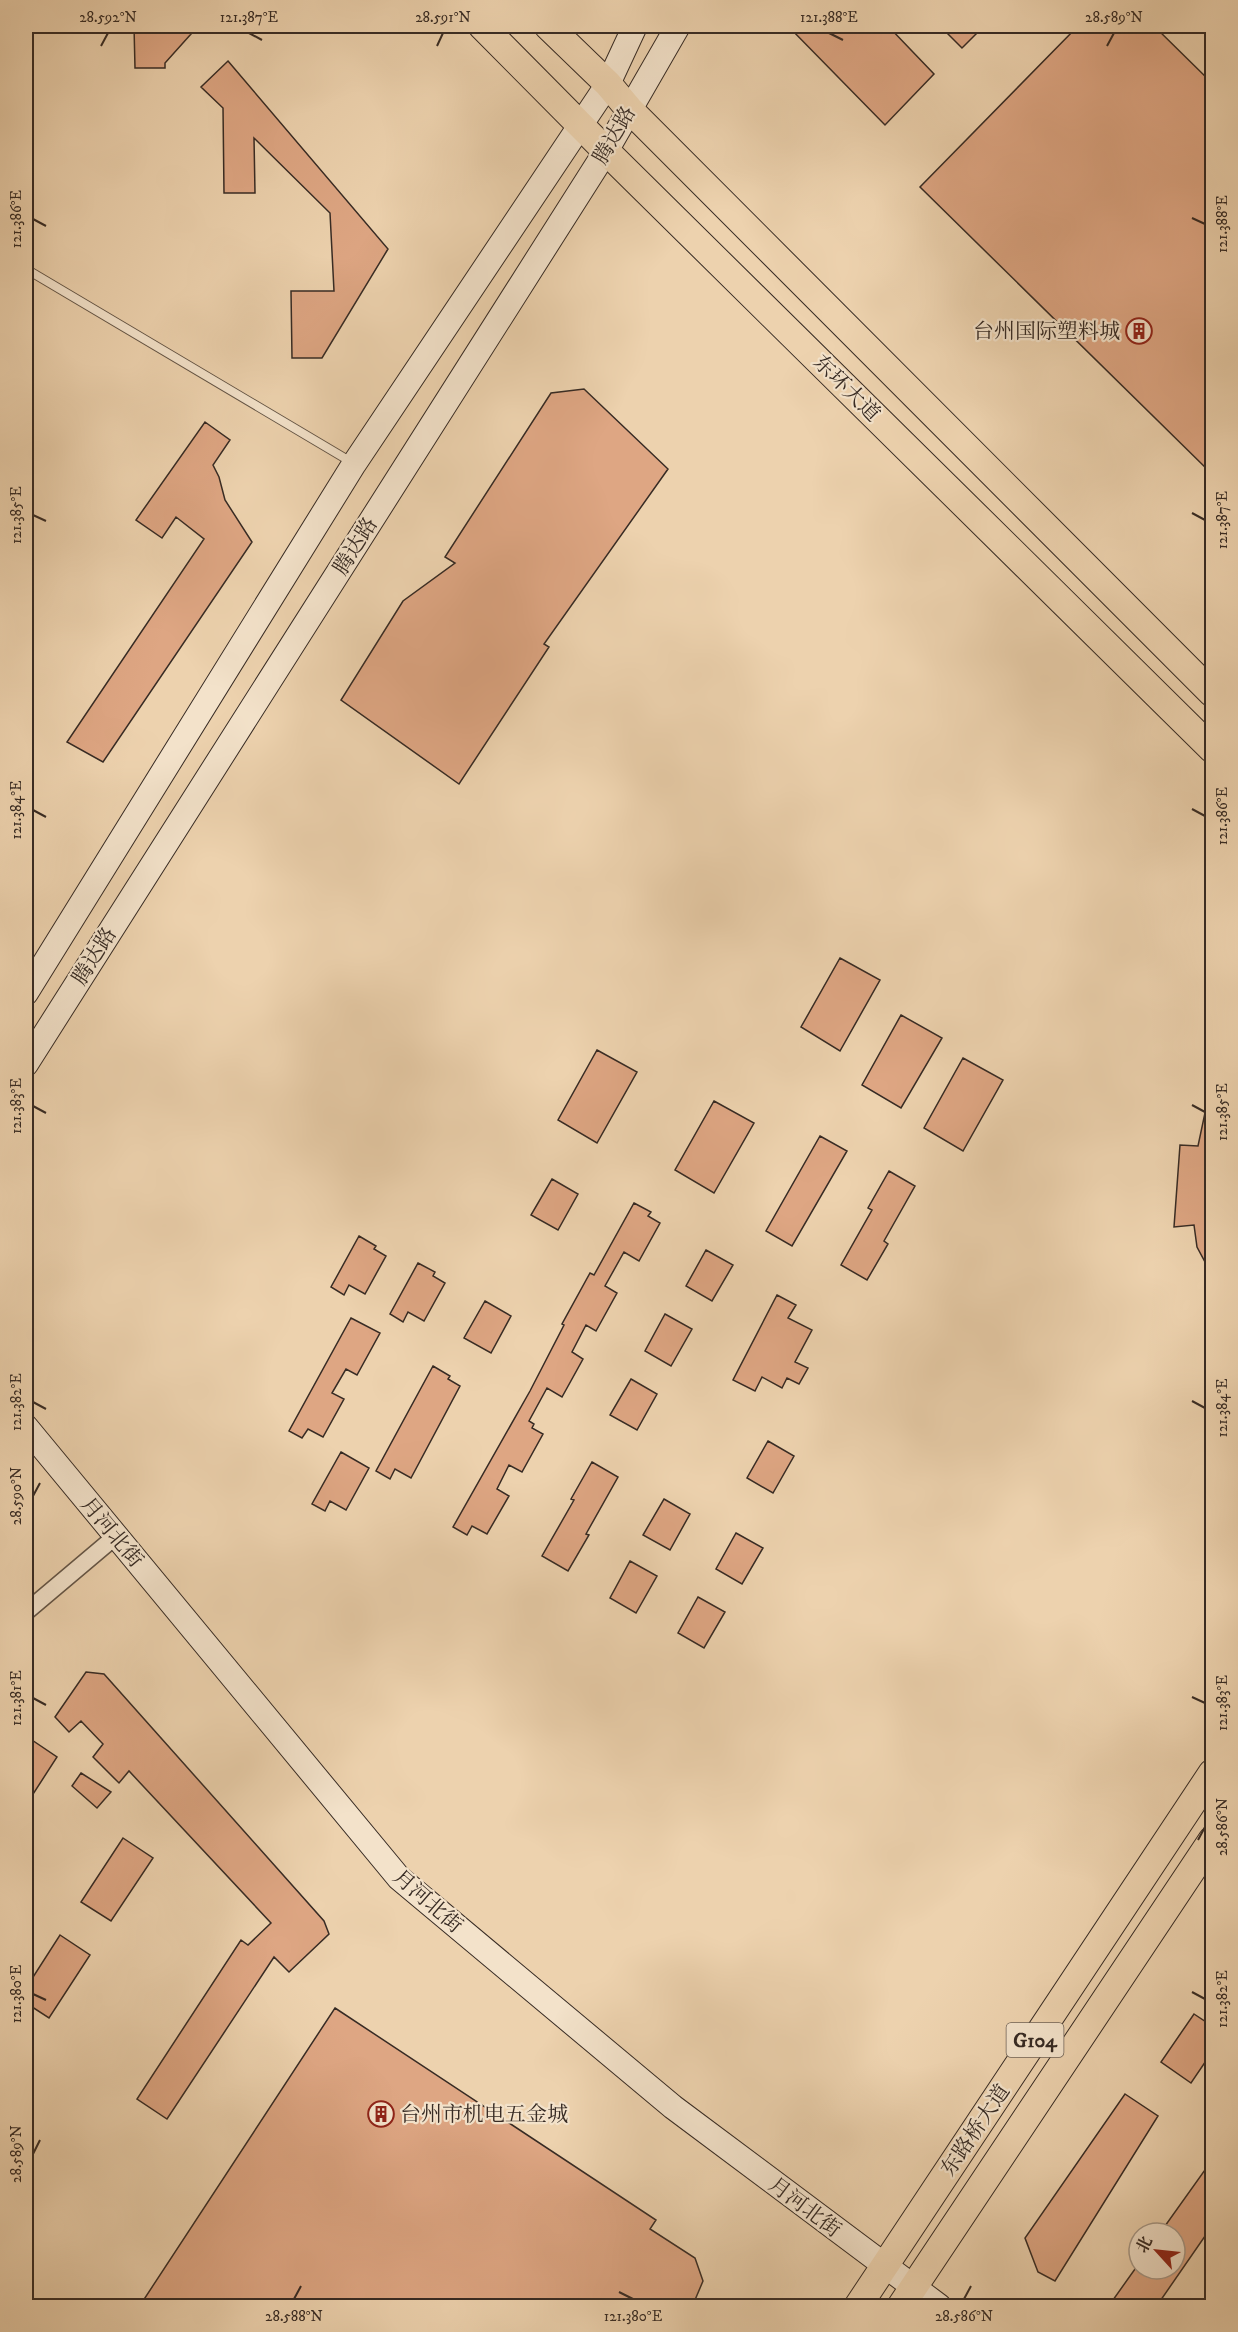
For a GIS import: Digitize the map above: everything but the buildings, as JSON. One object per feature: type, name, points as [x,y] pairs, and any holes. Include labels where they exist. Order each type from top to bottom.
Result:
[{"type":"main road","name":"东环大道","points":[[482,26],[1212,749]]},
{"type":"main road","name":"东环大道","points":[[549,26],[1212,693]]},
{"type":"main road","name":"腾达路","points":[[26,993],[354,464],[580,122],[608,84],[635,26]]},
{"type":"main road","name":"腾达路","points":[[26,1064],[606,151],[678,26]]},
{"type":"main road","name":"月河北街","points":[[26,1427],[399,1878],[673,2107],[884,2267],[907,2298],[939,2307]]},
{"type":"main road","name":"东路桥大道","points":[[858,2307],[1212,1773]]},
{"type":"main road","name":"东路桥大道","points":[[907,2298],[1212,1840]]},
{"type":"street","points":[[26,1612],[116,1536]]},
{"type":"lane","points":[[26,269],[354,464]]},
{"type":"place","name":"台州国际塑料城","points":[[1139,331]]},
{"type":"place","name":"台州市机电五金城","points":[[381,2114]]}]
